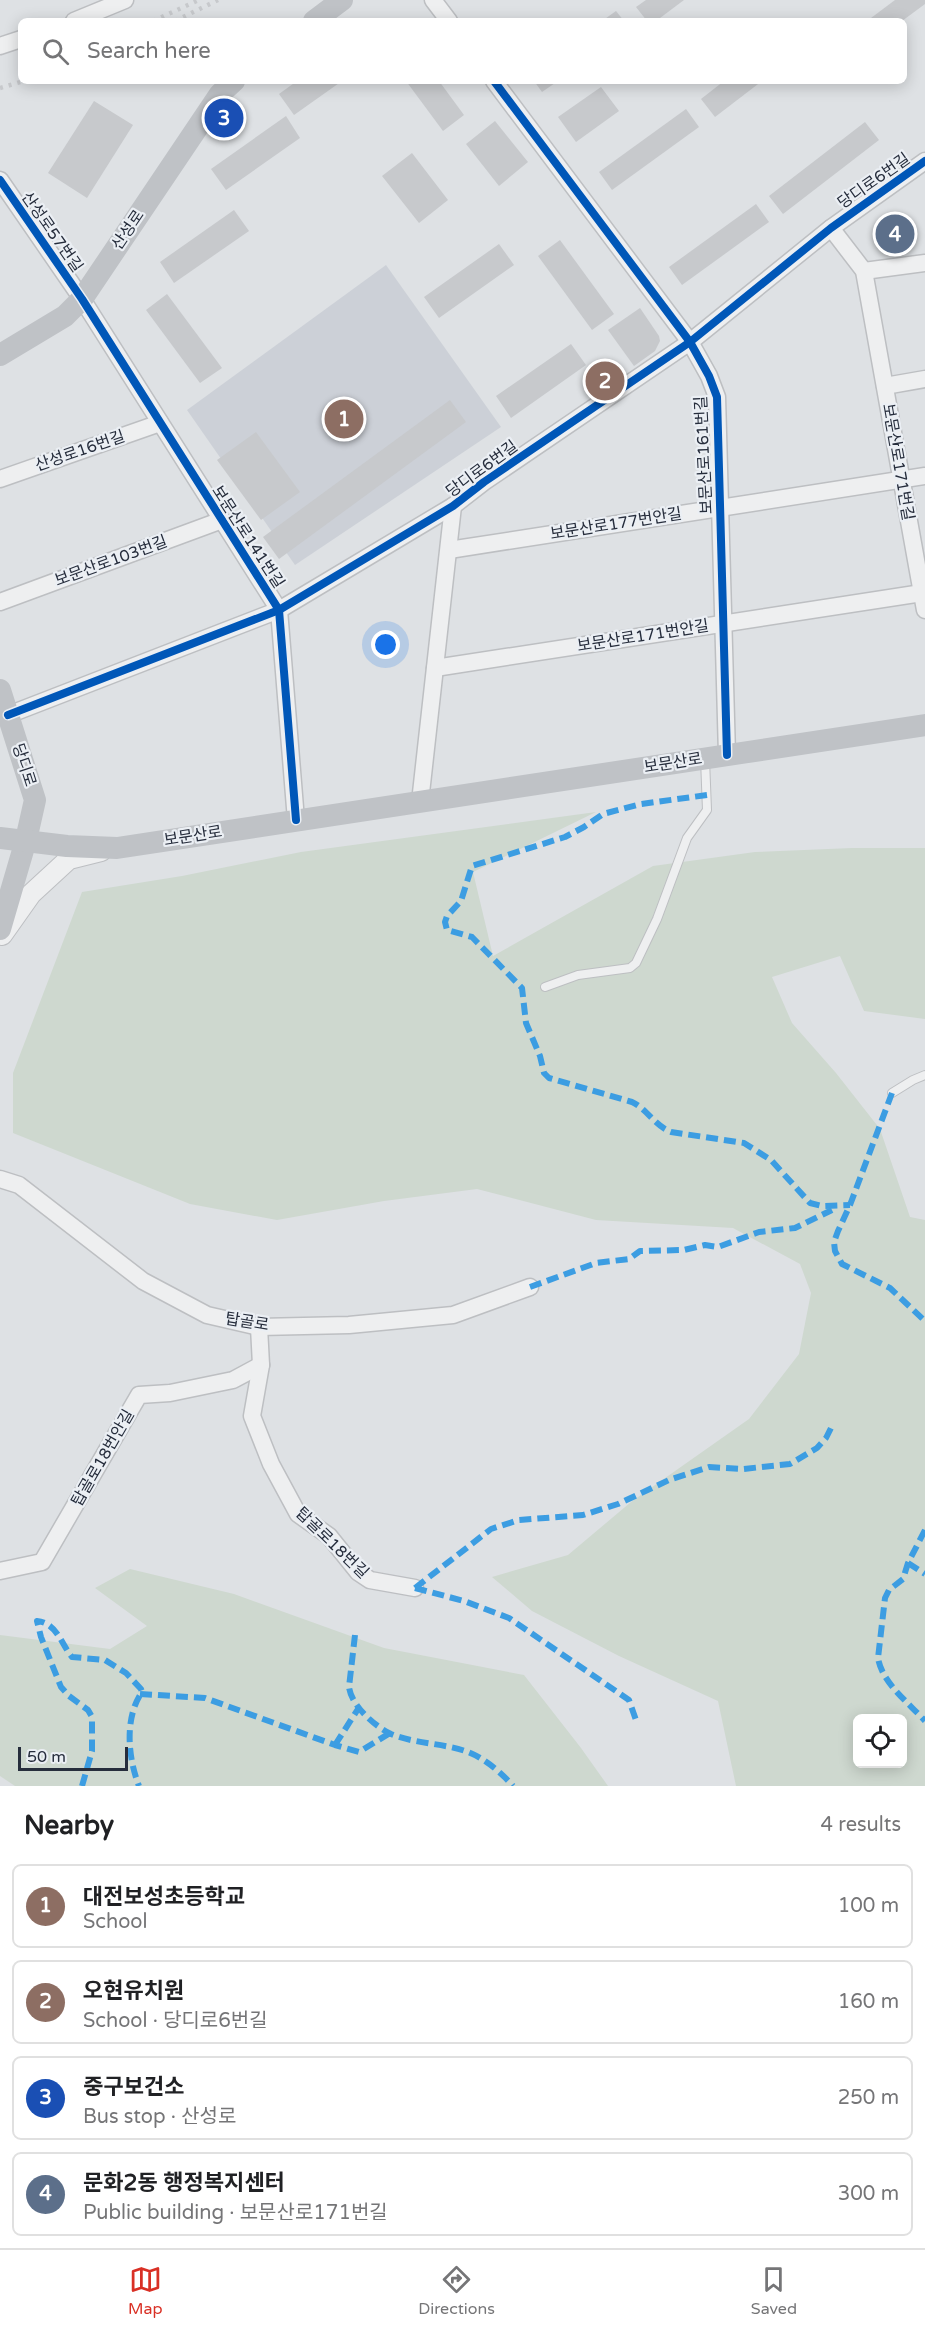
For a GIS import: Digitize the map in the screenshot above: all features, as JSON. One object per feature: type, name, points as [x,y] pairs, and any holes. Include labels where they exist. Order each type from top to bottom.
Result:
[{"type":"main road","points":[[318,18],[342,0]]},
{"type":"main road","name":"산성로","points":[[0,356],[65,316],[82,299],[207,111],[231,84]]},
{"type":"main road","name":"당디로","points":[[0,690],[35,800],[0,929]]},
{"type":"main road","name":"보문산로","points":[[0,838],[67,846],[117,848],[925,725]]},
{"type":"street","points":[[433,0],[447,18]]},
{"type":"street","points":[[81,18],[116,2]]},
{"type":"street","points":[[0,46],[18,40]]},
{"type":"street","name":"보문산로161번길","points":[[496,84],[690,342],[709,376],[717,397],[724,624],[716,757]]},
{"type":"street","name":"당디로6번길","points":[[8,715],[279,609],[453,506],[484,482],[690,342],[831,228],[925,162]]},
{"type":"street","name":"산성로57번길","points":[[0,180],[82,299]]},
{"type":"street","name":"보문산로171번길","points":[[831,228],[864,270],[924,602]]},
{"type":"street","points":[[864,270],[925,263]]},
{"type":"street","name":"보문산로141번길","points":[[82,299],[279,609],[296,820]]},
{"type":"street","name":"보문산로171번길","points":[[885,386],[925,379]]},
{"type":"street","name":"산성로16번길","points":[[0,479],[159,423]]},
{"type":"street","name":"보문산로177번안길","points":[[449,550],[925,476]]},
{"type":"street","points":[[420,802],[453,506]]},
{"type":"street","name":"보문산로103번길","points":[[0,602],[222,520]]},
{"type":"street","name":"보문산로171번안길","points":[[435,668],[724,624],[924,602]]},
{"type":"street","points":[[0,937],[31,894],[69,859],[117,848]]},
{"type":"street","name":"탑골로","points":[[0,1179],[19,1185],[143,1281],[207,1315],[259,1327],[349,1325],[453,1315],[530,1287]]},
{"type":"street","name":"탑골로18번길","points":[[259,1327],[261,1365],[252,1416],[271,1464],[298,1514],[329,1536],[358,1572],[370,1580],[415,1588]]},
{"type":"street","name":"탑골로18번안길","points":[[0,1571],[42,1562],[139,1395],[170,1393],[233,1380],[261,1365]]},
{"type":"lane","points":[[545,987],[578,975],[630,968],[636,963],[657,919],[687,838],[707,810],[716,757]]},
{"type":"lane","points":[[892,1093],[913,1080],[925,1076]]},
{"type":"shaded area","points":[[386,265],[501,427],[295,565],[187,410]]},
{"type":"shaded area","points":[[596,812],[473,872],[493,956],[653,866],[755,852],[925,848],[925,1019],[864,1011],[840,956],[772,977],[792,1023],[836,1073],[880,1129],[910,1217],[925,1220],[925,1786],[736,1786],[718,1701],[619,1656],[532,1611],[492,1577],[568,1555],[631,1502],[749,1419],[799,1354],[811,1293],[800,1264],[733,1228],[596,1220],[477,1189],[384,1201],[277,1220],[190,1204],[13,1133],[13,1073],[82,892],[182,876],[301,852]]},
{"type":"shaded area","points":[[130,1569],[234,1594],[384,1648],[524,1675],[608,1786],[15,1786],[0,1776],[0,1635],[110,1649],[147,1626],[95,1588]]},
{"type":"building","points":[[646,0],[684,0],[660,18],[645,18],[636,7]]},
{"type":"building","points":[[895,0],[925,0],[925,4],[906,18],[871,18]]},
{"type":"building","points":[[616,11],[622,18],[606,18]]},
{"type":"building","points":[[293,84],[338,84],[294,115],[279,94]]},
{"type":"building","points":[[408,84],[441,84],[464,115],[443,131]]},
{"type":"building","points":[[536,84],[554,84],[542,92]]},
{"type":"building","points":[[720,84],[758,84],[715,117],[701,99]]},
{"type":"building","points":[[601,87],[619,111],[576,142],[558,117]]},
{"type":"building","points":[[94,101],[133,125],[87,198],[48,173]]},
{"type":"building","points":[[686,109],[699,127],[612,190],[599,172]]},
{"type":"building","points":[[286,116],[300,138],[226,190],[211,169]]},
{"type":"building","points":[[495,121],[528,162],[499,186],[466,144]]},
{"type":"building","points":[[865,122],[879,140],[783,214],[769,196]]},
{"type":"building","points":[[412,153],[448,200],[419,223],[382,176]]},
{"type":"building","points":[[756,204],[769,222],[682,285],[669,267]]},
{"type":"building","points":[[234,210],[249,231],[174,283],[160,262]]},
{"type":"building","points":[[560,240],[614,314],[592,330],[538,256]]},
{"type":"building","points":[[499,244],[514,265],[439,318],[424,297]]},
{"type":"building","points":[[167,294],[222,368],[200,383],[146,310]]},
{"type":"building","points":[[640,308],[660,341],[655,351],[634,366],[608,330]]},
{"type":"building","points":[[571,344],[586,365],[511,418],[496,396]]},
{"type":"building","points":[[450,400],[466,422],[279,559],[263,537]]},
{"type":"building","points":[[256,432],[300,492],[261,520],[217,460]]},
{"type":"railway","points":[[160,18],[199,0]]},
{"type":"railway","points":[[181,18],[218,0]]},
{"type":"railway","points":[[0,88],[18,83]]},
{"type":"marked path","points":[[707,795],[641,804],[603,814],[565,837],[472,866],[461,901],[447,916],[445,922],[447,930],[472,937],[522,988],[526,1023],[540,1056],[544,1073],[549,1078],[632,1102],[660,1126],[671,1132],[744,1143],[771,1160],[810,1203],[822,1206],[850,1205]]},
{"type":"marked path","points":[[892,1093],[834,1242],[835,1251],[842,1264],[890,1288],[925,1321]]},
{"type":"marked path","points":[[530,1287],[596,1263],[629,1259],[640,1251],[684,1250],[705,1245],[718,1247],[759,1232],[795,1228],[832,1210]]},
{"type":"marked path","points":[[415,1588],[491,1529],[519,1520],[583,1515],[618,1504],[669,1480],[709,1467],[743,1469],[790,1464],[817,1448],[826,1438],[832,1426]]},
{"type":"marked path","points":[[925,1530],[908,1563],[903,1579],[889,1590],[885,1598],[878,1658],[890,1684],[925,1721]]},
{"type":"marked path","points":[[908,1563],[925,1574]]},
{"type":"marked path","points":[[415,1588],[464,1601],[509,1618],[629,1700],[637,1723]]},
{"type":"marked path","points":[[82,1786],[92,1751],[92,1717],[88,1710],[61,1687],[37,1621],[54,1630],[72,1657],[105,1660],[126,1673],[141,1689],[142,1692],[136,1702],[130,1726],[130,1751],[139,1786]]},
{"type":"marked path","points":[[355,1635],[349,1687],[354,1701],[371,1720],[391,1734],[459,1749],[474,1755],[492,1766],[513,1786]]},
{"type":"marked path","points":[[140,1694],[205,1698],[359,1752],[390,1733]]},
{"type":"marked path","points":[[335,1745],[358,1709]]},
{"type":"cycle path","points":[[496,84],[690,342],[709,376],[717,397],[727,755]]},
{"type":"cycle path","points":[[8,715],[279,610],[453,506],[484,482],[690,342],[831,228],[925,161]]},
{"type":"cycle path","points":[[0,180],[82,299],[279,610],[296,820]]},
{"type":"place","name":"중구보건소","points":[[224,118]]},
{"type":"place","name":"문화2동 행정복지센터","points":[[895,234]]},
{"type":"place","name":"오현유치원","points":[[605,381]]},
{"type":"place","name":"대전보성초등학교","points":[[344,419]]}]
